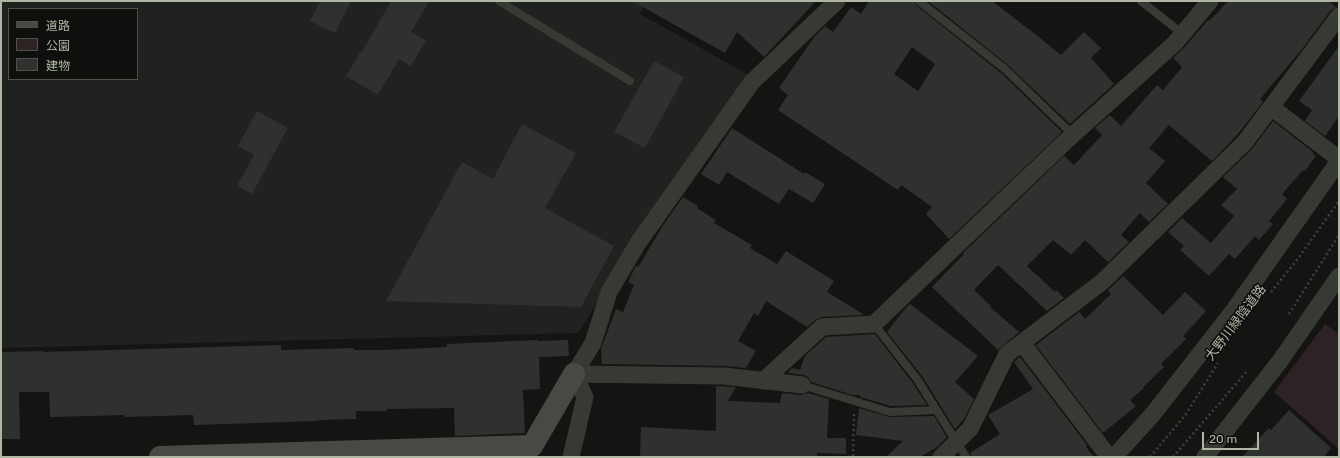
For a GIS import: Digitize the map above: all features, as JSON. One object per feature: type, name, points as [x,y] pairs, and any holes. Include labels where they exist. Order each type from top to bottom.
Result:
[{"type":"street","points":[[160,457],[532,446],[592,343],[609,292],[638,244],[752,82],[838,1]]},
{"type":"street","points":[[763,380],[822,327],[874,324],[1073,135],[1175,43],[1210,1]]},
{"type":"street","points":[[941,457],[970,429],[1007,354],[1102,282],[1245,142],[1339,16]]},
{"type":"street","points":[[1114,457],[1153,414],[1229,316],[1339,160],[1271,107]]},
{"type":"street","points":[[1205,457],[1280,361],[1339,276]]},
{"type":"street","points":[[1022,343],[1109,457]]},
{"type":"street","points":[[574,374],[724,376],[802,385]]},
{"type":"street","points":[[572,457],[585,397],[574,374]]},
{"type":"lane","points":[[499,1],[630,81]]},
{"type":"lane","points":[[919,1],[1005,69],[1073,135]]},
{"type":"lane","points":[[1141,1],[1183,34]]},
{"type":"lane","points":[[874,324],[917,379],[966,457]]},
{"type":"lane","points":[[802,385],[890,412],[936,410]]},
{"type":"path","name":"大野川緑陰道路","points":[[1268,295],[1297,260],[1339,201]]},
{"type":"path","points":[[1287,316],[1339,235]]},
{"type":"path","name":"大野川緑陰道路","points":[[1150,457],[1186,414],[1221,358]]},
{"type":"path","points":[[1172,457],[1250,367]]},
{"type":"path","points":[[848,457],[853,456],[854,401]]},
{"type":"shaded area","points":[[1,1],[646,1],[640,14],[751,76],[674,180],[578,333],[1,348]]},
{"type":"green space","points":[[1325,324],[1339,334],[1339,449],[1274,392]]},
{"type":"building","points":[[320,1],[351,1],[335,33],[310,21]]},
{"type":"building","points":[[391,1],[429,1],[411,32],[426,40],[411,66],[399,59],[378,95],[346,76],[361,51],[362,52]]},
{"type":"building","points":[[632,1],[816,1],[764,57],[737,32],[725,53]]},
{"type":"building","points":[[869,1],[914,1],[916,5],[1001,73],[1062,132],[949,239],[926,214],[932,207],[901,185],[898,190],[778,110],[788,95],[779,88],[815,36],[825,26],[833,32],[851,7],[861,14]],"holes":[[[912,47],[935,64],[918,91],[894,74]]]},
{"type":"building","points":[[928,1],[992,1],[1061,55],[1084,32],[1101,48],[1091,58],[1114,84],[1070,124],[1008,65]]},
{"type":"building","points":[[1228,1],[1329,1],[1336,7],[1331,10],[1302,49],[1260,99],[1263,102],[1237,135],[1212,161],[1169,125],[1149,148],[1165,161],[1146,183],[1168,204],[1149,222],[1140,213],[1121,235],[1129,242],[1108,262],[1085,240],[1071,255],[1053,240],[1027,266],[1055,292],[1056,290],[1064,298],[1047,311],[998,265],[974,290],[991,306],[990,307],[1019,332],[998,350],[932,287],[964,254],[963,253],[1064,156],[1074,165],[1102,135],[1095,128],[1110,115],[1121,126],[1157,85],[1163,90],[1182,67],[1173,58]]},
{"type":"building","points":[[1339,46],[1339,116],[1325,136],[1305,121],[1312,110],[1299,101]]},
{"type":"building","points":[[654,61],[684,77],[645,148],[614,132]]},
{"type":"building","points":[[257,111],[288,128],[252,194],[237,186],[254,155],[238,146]]},
{"type":"building","points":[[1273,121],[1316,156],[1305,171],[1303,170],[1282,194],[1287,199],[1269,221],[1273,224],[1259,240],[1255,236],[1235,259],[1229,254],[1209,276],[1180,250],[1184,246],[1168,232],[1182,218],[1211,243],[1234,216],[1221,205],[1237,189],[1223,177],[1252,149]]},
{"type":"building","points":[[522,124],[576,153],[545,208],[614,246],[581,307],[386,301],[462,162],[493,179]]},
{"type":"building","points":[[732,128],[804,174],[805,172],[825,184],[813,203],[789,189],[779,204],[727,172],[719,185],[701,174]]},
{"type":"building","points":[[683,197],[716,220],[714,223],[752,245],[750,248],[777,264],[786,251],[834,281],[827,292],[863,314],[821,317],[807,327],[766,301],[758,316],[754,313],[738,341],[756,351],[746,368],[724,366],[602,364],[601,349],[616,309],[623,312],[634,285],[628,282],[636,266],[638,267],[664,224]]},
{"type":"building","points":[[1123,276],[1163,315],[1185,292],[1206,311],[1183,336],[1186,339],[1161,364],[1164,367],[1130,400],[1136,406],[1103,433],[1036,345],[1079,312],[1085,319],[1111,294],[1108,290]]},
{"type":"building","points":[[910,304],[978,356],[955,382],[974,399],[964,419],[955,429],[922,376],[887,332]]},
{"type":"building","points":[[875,334],[912,382],[927,405],[891,406],[860,397],[860,395],[852,395],[811,382],[808,377],[804,375],[788,373],[792,368],[800,370],[805,356],[826,337]]},
{"type":"building","points":[[568,340],[569,356],[539,357],[540,389],[523,390],[525,433],[455,436],[454,408],[356,411],[356,419],[194,425],[193,415],[50,417],[49,392],[19,392],[20,439],[1,439],[1,352],[281,345],[281,350],[354,348],[354,350],[385,350],[447,347],[447,344]]},
{"type":"building","points":[[1020,357],[1087,445],[1086,447],[1094,457],[971,457],[970,453],[1000,434],[988,415],[1033,389],[1014,362]]},
{"type":"building","points":[[716,386],[736,387],[728,401],[780,403],[782,393],[801,395],[808,393],[829,399],[827,438],[846,438],[846,454],[817,453],[817,457],[640,457],[641,427],[716,431]]},
{"type":"building","points":[[859,408],[890,417],[934,416],[947,437],[937,447],[920,457],[886,457],[903,441],[856,435]]},
{"type":"building","points":[[1289,410],[1331,448],[1324,457],[1242,457],[1269,428],[1271,430]]}]
